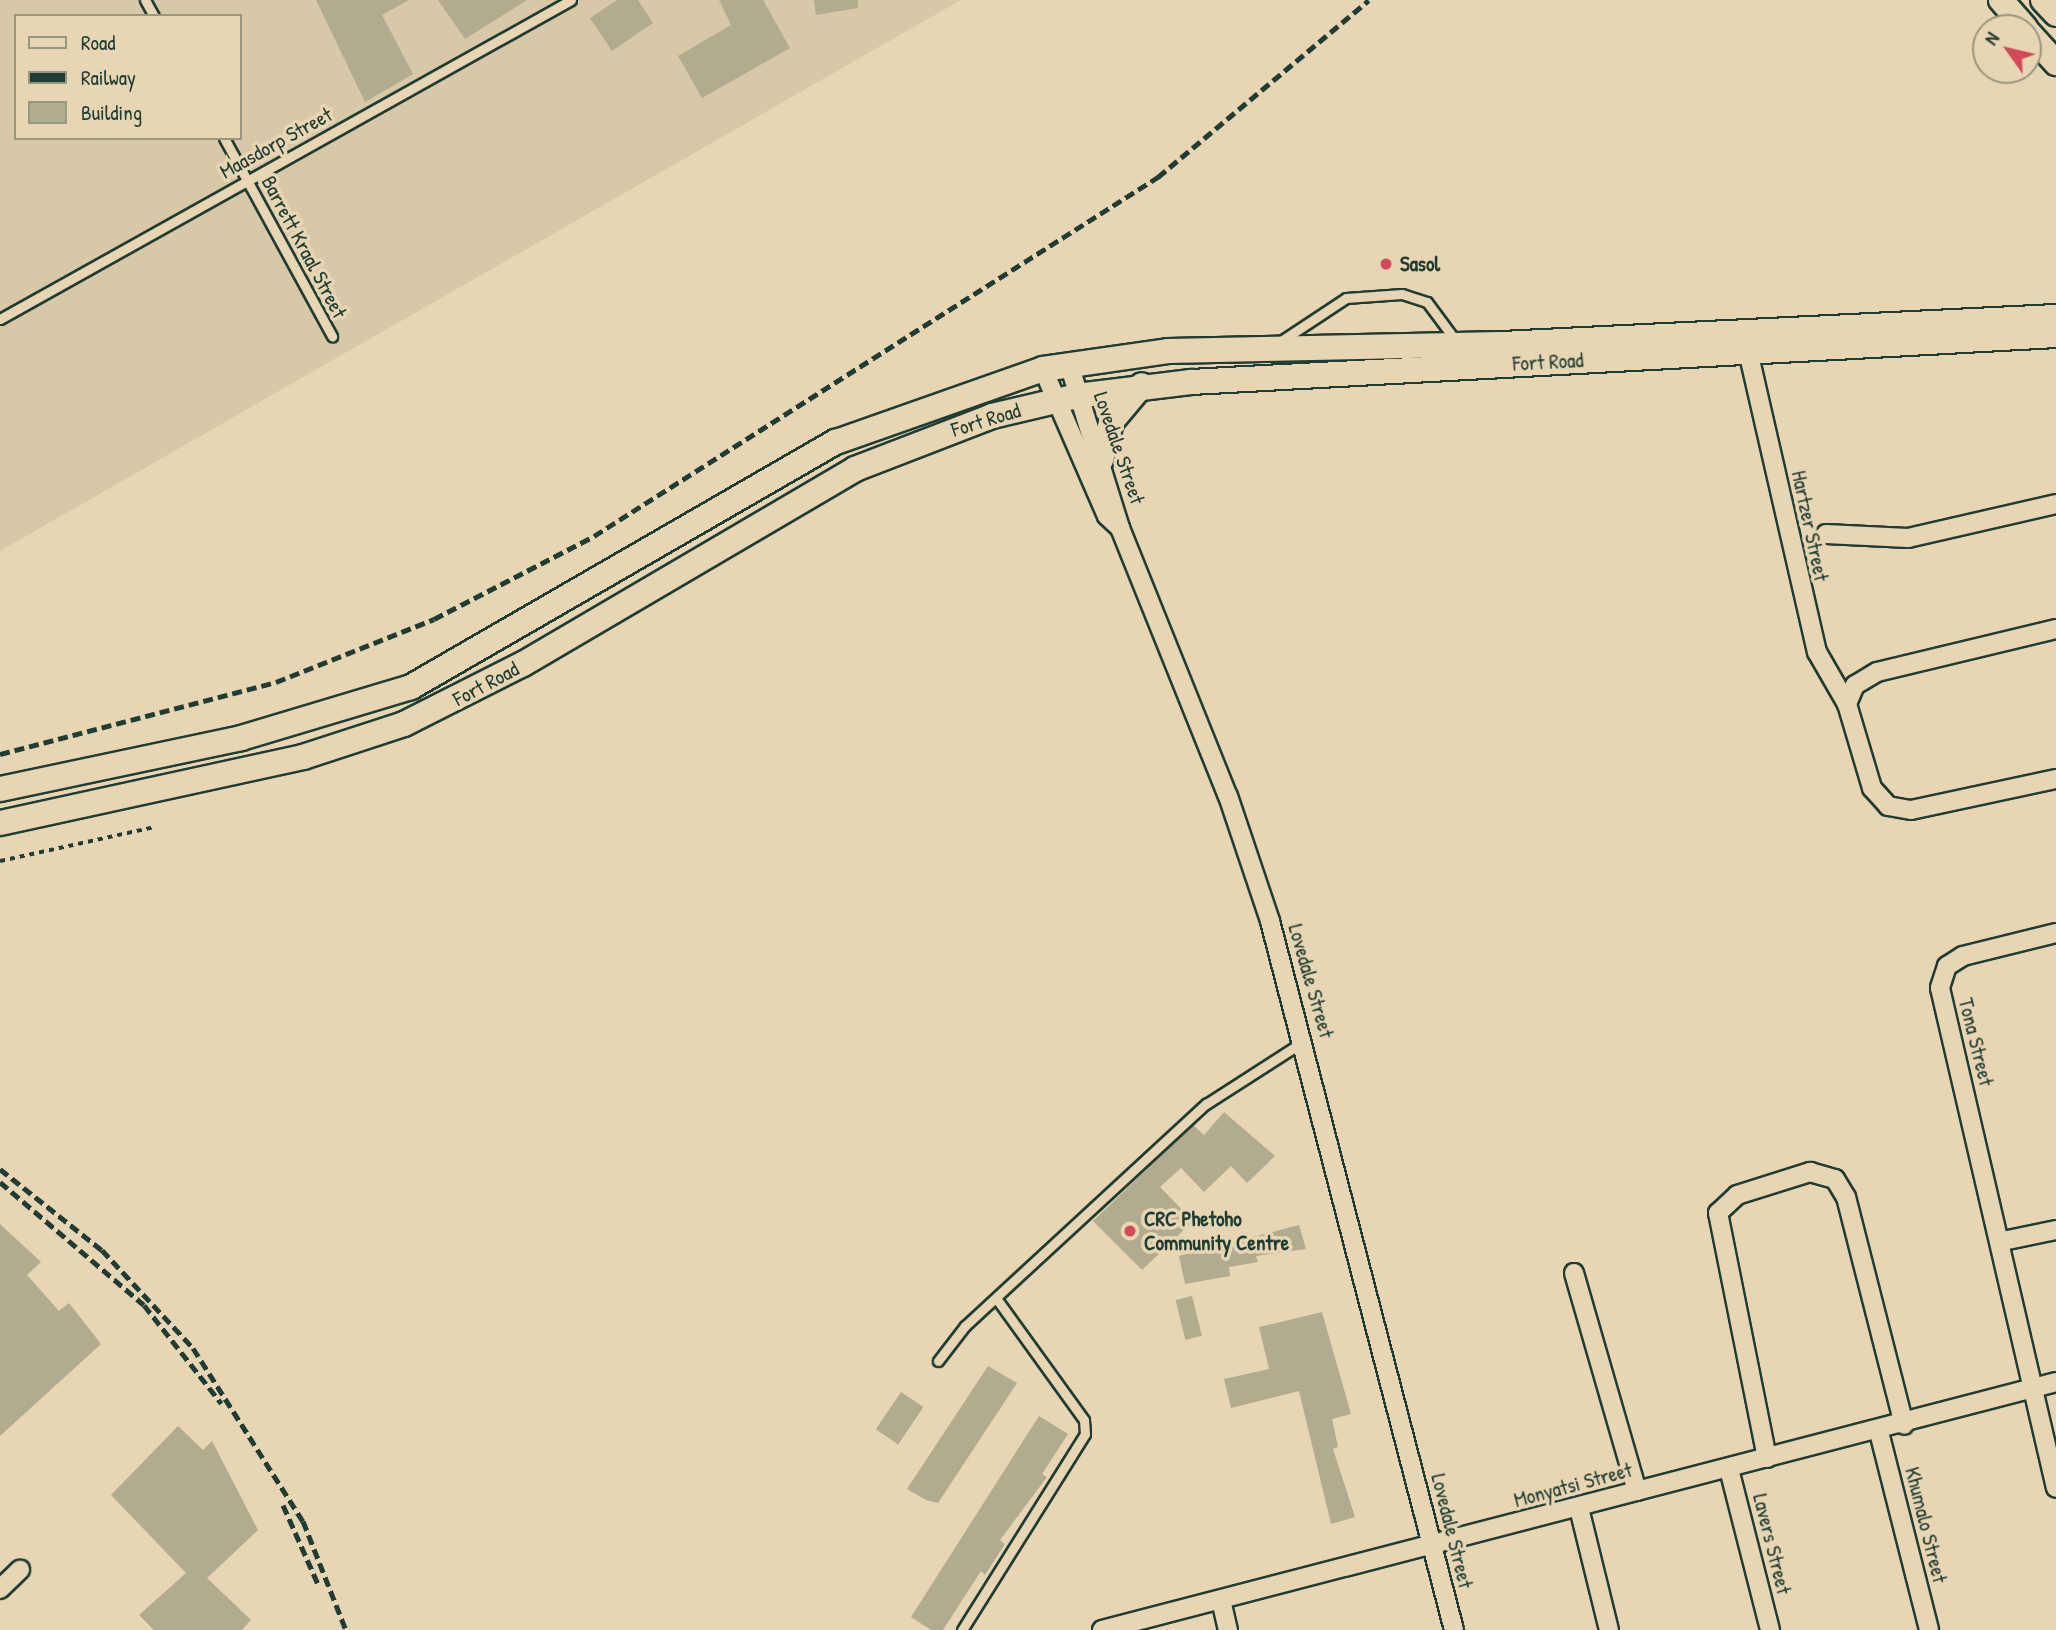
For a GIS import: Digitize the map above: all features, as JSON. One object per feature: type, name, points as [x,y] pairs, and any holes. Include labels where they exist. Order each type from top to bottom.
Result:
[{"type":"main road","points":[[2001,0],[2013,14]]},
{"type":"main road","points":[[2043,0],[2056,14]]},
{"type":"main road","points":[[2042,48],[2056,63]]},
{"type":"main road","points":[[1980,320],[2056,299]]},
{"type":"main road","name":"Fort Road","points":[[0,789],[298,724],[386,697],[459,664],[836,442],[1043,369],[1069,363],[1271,347],[1459,346],[2056,317]]},
{"type":"main road","name":"Fort Road","points":[[0,822],[303,757],[454,702],[855,469],[926,439],[1066,398],[1142,386],[2056,335]]},
{"type":"main road","points":[[1101,460],[1111,422],[1142,386]]},
{"type":"main road","points":[[298,724],[303,757]]},
{"type":"street","name":"Hartzer Street","points":[[1748,351],[1816,652],[1847,704],[1872,788],[1888,806],[1912,810],[2056,779]]},
{"type":"street","name":"Lovedale Street","points":[[1069,363],[1066,398],[1101,460],[1120,528],[1228,796],[1305,1040],[1454,1630]]},
{"type":"street","points":[[1043,369],[1066,398],[1107,516],[1120,528]]},
{"type":"street","name":"Hartzer Street","points":[[1826,534],[1908,538],[2056,504]]},
{"type":"street","points":[[1847,704],[1855,685],[1877,672],[2056,629]]},
{"type":"street","name":"Tona Street","points":[[2056,933],[1963,956],[1942,977],[1942,1002],[2003,1241],[2031,1389],[2056,1488]]},
{"type":"street","points":[[1767,1458],[1718,1213],[1737,1195],[1810,1172],[1835,1179],[1846,1197],[1904,1424]]},
{"type":"street","points":[[2003,1241],[2056,1230]]},
{"type":"street","points":[[1574,1273],[1637,1492]]},
{"type":"street","name":"Monyatsi Street","points":[[1102,1630],[1767,1458],[1879,1432],[2056,1382]]},
{"type":"street","name":"Khumalo Street","points":[[1879,1432],[1929,1630]]},
{"type":"street","name":"Lavers Street","points":[[1729,1469],[1770,1630]]},
{"type":"street","points":[[1579,1508],[1609,1630]]},
{"type":"street","points":[[0,1589],[20,1570]]},
{"type":"street","points":[[1221,1600],[1228,1630]]},
{"type":"lane","name":"Maasdorp Street","points":[[0,319],[571,0]]},
{"type":"lane","name":"Barrett Kraal Street","points":[[225,140],[332,336]]},
{"type":"lane","points":[[1271,347],[1346,298],[1402,294],[1427,302],[1459,346]]},
{"type":"lane","points":[[938,1361],[996,1298],[1206,1104],[1305,1040]]},
{"type":"lane","points":[[962,1630],[1085,1434],[1084,1420],[996,1298]]},
{"type":"path","points":[[0,861],[155,827]]},
{"type":"shaded area","points":[[0,0],[961,0],[0,551]]},
{"type":"building","points":[[316,0],[409,0],[382,15],[413,74],[365,102]]},
{"type":"building","points":[[438,0],[527,0],[465,39]]},
{"type":"building","points":[[617,0],[638,0],[653,23],[612,51],[590,18]]},
{"type":"building","points":[[719,0],[763,0],[790,48],[702,98],[678,56],[731,25]]},
{"type":"building","points":[[814,0],[858,0],[858,8],[816,15]]},
{"type":"building","points":[[1224,1112],[1275,1156],[1247,1183],[1231,1166],[1204,1192],[1181,1168],[1160,1187],[1193,1221],[1142,1270],[1093,1221],[1193,1125],[1204,1135]]},
{"type":"building","points":[[0,1224],[41,1262],[27,1275],[59,1311],[69,1303],[101,1344],[0,1436]]},
{"type":"building","points":[[1299,1225],[1306,1249],[1256,1256],[1258,1262],[1229,1267],[1230,1276],[1185,1284],[1179,1256]]},
{"type":"building","points":[[1192,1296],[1202,1336],[1185,1340],[1176,1300]]},
{"type":"building","points":[[1322,1312],[1351,1414],[1332,1419],[1338,1447],[1333,1449],[1355,1517],[1331,1524],[1299,1391],[1231,1408],[1224,1379],[1269,1369],[1259,1327]]},
{"type":"building","points":[[988,1366],[1017,1383],[938,1503],[926,1500],[907,1489]]},
{"type":"building","points":[[901,1392],[923,1407],[898,1444],[876,1429]]},
{"type":"building","points":[[1039,1416],[1068,1434],[1042,1474],[1047,1477],[1000,1540],[1005,1544],[985,1575],[981,1571],[943,1630],[931,1630],[911,1617]]},
{"type":"building","points":[[178,1426],[203,1450],[212,1441],[258,1530],[207,1578],[251,1620],[242,1630],[154,1630],[139,1615],[186,1573],[111,1495]]},
{"type":"railway","points":[[0,754],[276,682],[434,619],[594,536],[1158,177],[1369,0]]},
{"type":"railway","points":[[0,1169],[102,1250],[193,1348],[303,1521],[346,1630]]},
{"type":"railway","points":[[0,1182],[144,1305],[221,1403]]},
{"type":"railway","points":[[283,1505],[318,1584]]},
{"type":"place","name":"Sasol","points":[[1386,264]]},
{"type":"place","name":"CRC Phetoho Community Centre","points":[[1130,1231]]}]
